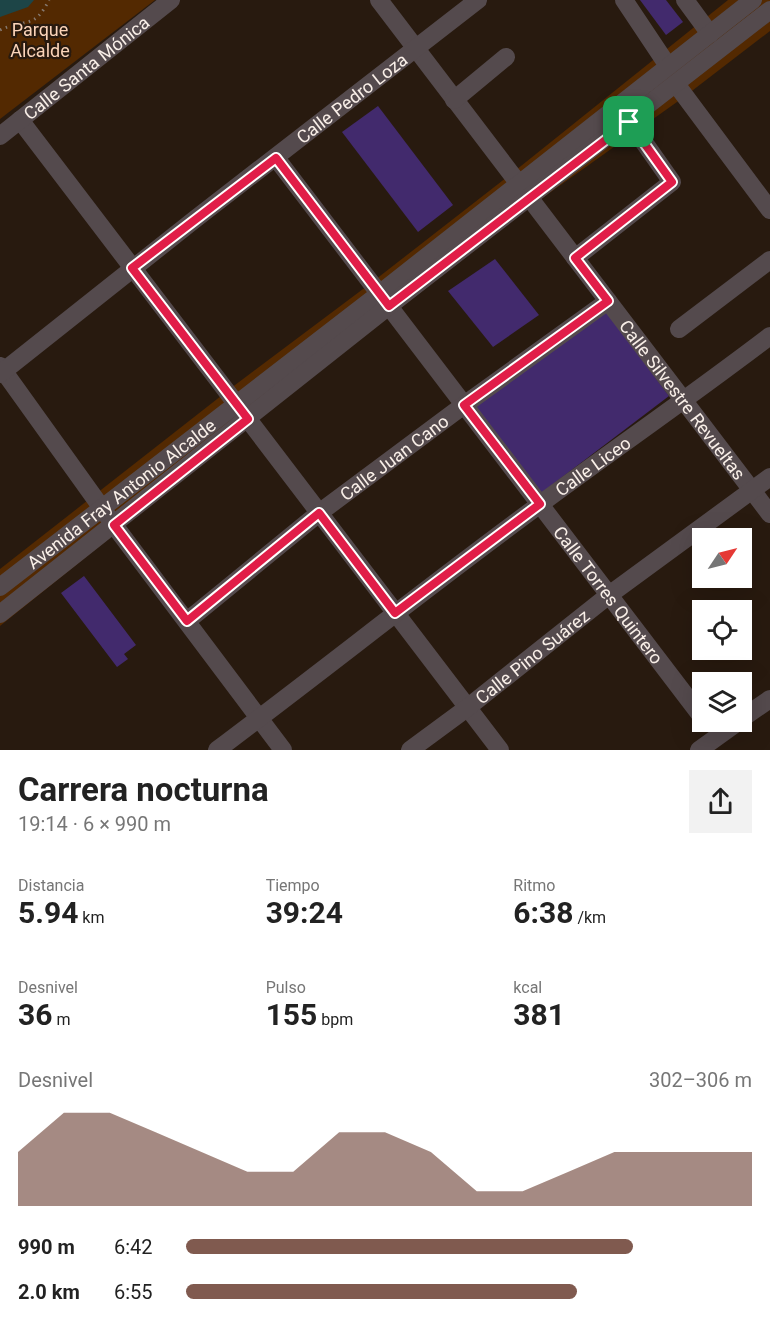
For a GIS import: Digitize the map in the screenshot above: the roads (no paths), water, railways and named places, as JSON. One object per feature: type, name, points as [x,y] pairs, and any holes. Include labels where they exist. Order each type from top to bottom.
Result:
[{"type":"street","name":"Calle Santa Mónica","points":[[0,136],[171,0]]},
{"type":"street","name":"Calle Silvestre Revueltas","points":[[379,0],[770,514]]},
{"type":"street","name":"Calle Pedro Loza","points":[[1,370],[478,0]]},
{"type":"street","points":[[624,0],[668,66]]},
{"type":"street","points":[[685,0],[710,34]]},
{"type":"street","name":"Avenida Fray Antonio Alcalde","points":[[0,587],[236,404],[384,300],[524,191],[668,66],[710,34],[731,7],[753,0]]},
{"type":"street","name":"Avenida Fray Antonio Alcalde","points":[[524,191],[629,122],[770,10]]},
{"type":"street","points":[[454,100],[506,57]]},
{"type":"street","points":[[676,84],[770,210]]},
{"type":"street","points":[[20,120],[500,750]]},
{"type":"street","points":[[575,258],[672,182],[629,122]]},
{"type":"street","name":"Calle Torres Quintero","points":[[276,158],[692,704]]},
{"type":"street","points":[[679,328],[770,260]]},
{"type":"street","name":"Avenida Fray Antonio Alcalde","points":[[0,614],[248,419],[384,300]]},
{"type":"street","name":"Calle Juan Cano","points":[[187,621],[319,513],[608,301]]},
{"type":"street","name":"Calle Liceo","points":[[217,750],[540,504],[684,402],[770,336]]},
{"type":"street","points":[[1,370],[283,750]]},
{"type":"street","name":"Calle Pino Suárez","points":[[410,750],[467,708],[609,595],[770,477]]},
{"type":"street","points":[[752,711],[770,699]]},
{"type":"street","points":[[699,750],[722,743]]},
{"type":"water","points":[[0,0],[34,0],[28,7],[0,17]]},
{"type":"park label","name":"Parque Alcalde","points":[[40,39]]}]
